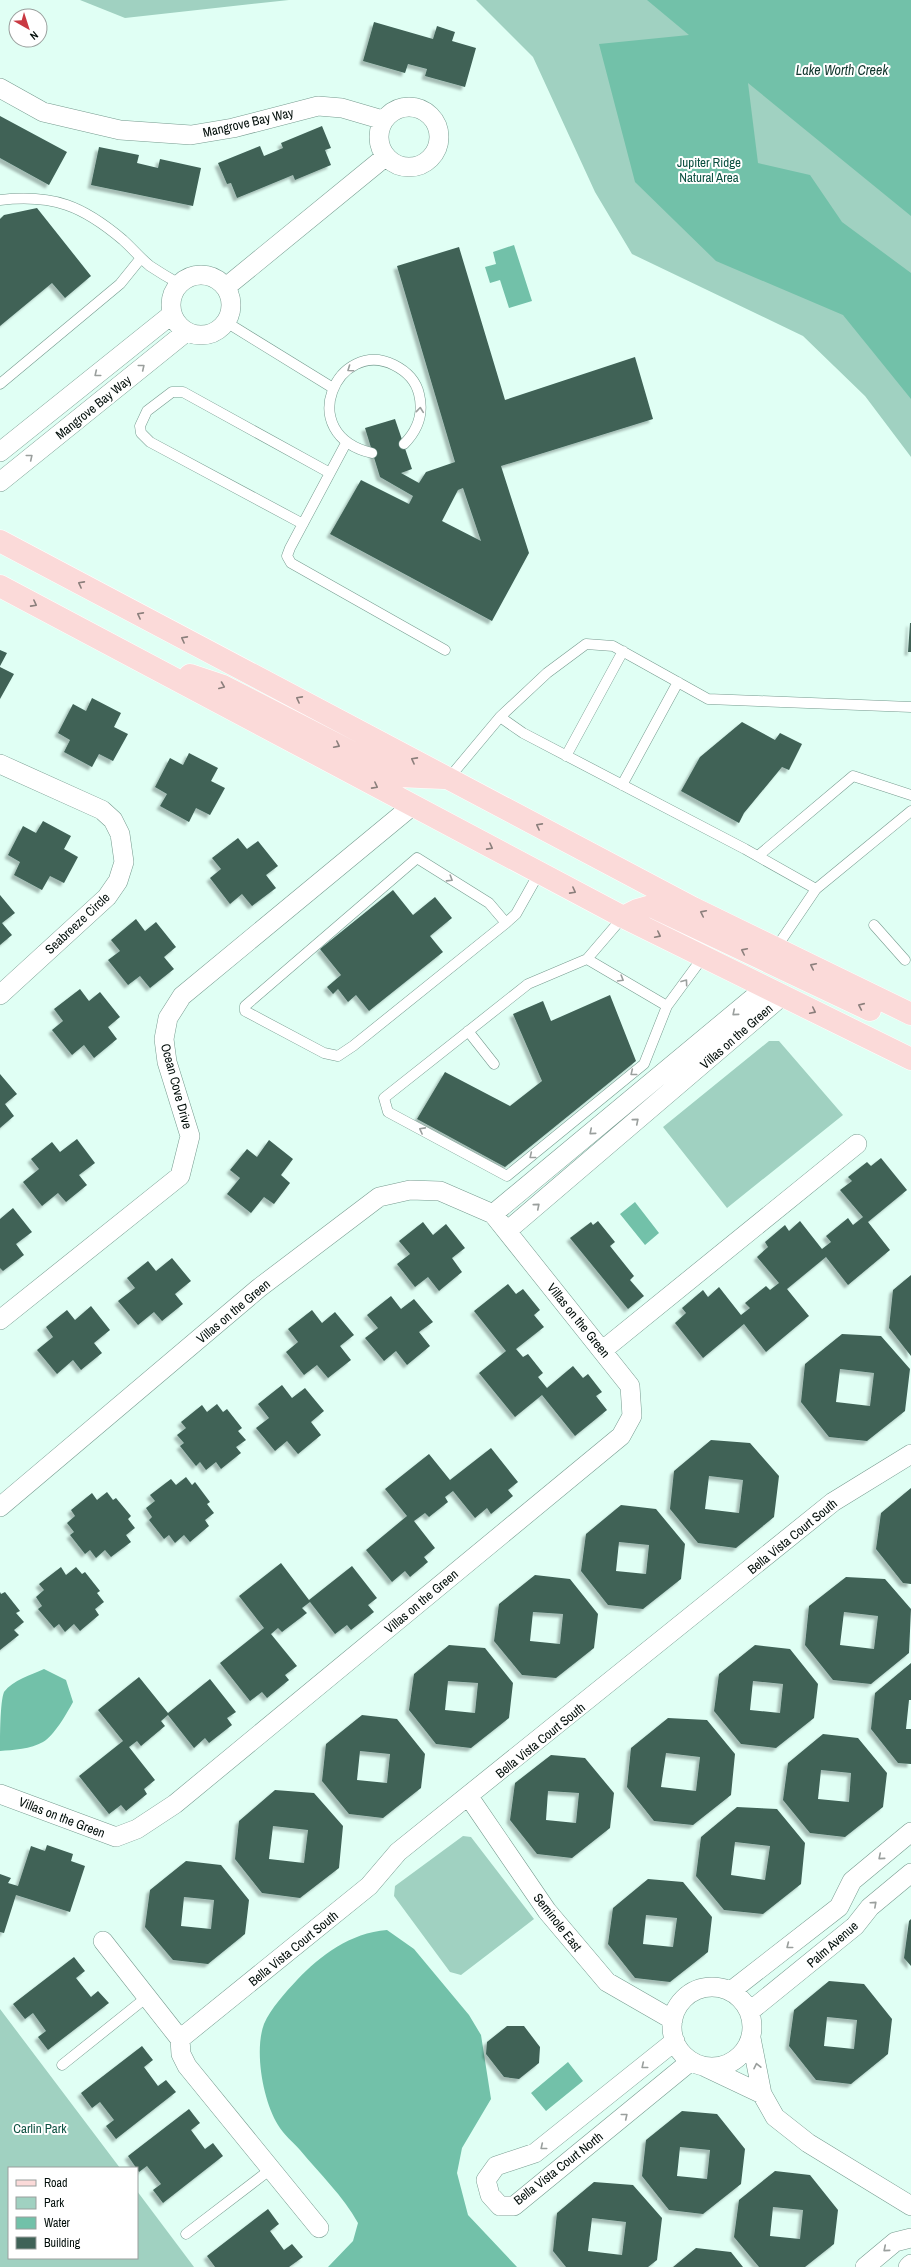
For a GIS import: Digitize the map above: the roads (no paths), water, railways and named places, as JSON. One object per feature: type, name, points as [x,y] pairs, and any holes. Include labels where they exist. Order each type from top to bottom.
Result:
[{"type":"main road","points":[[0,542],[693,908],[911,1014]]},
{"type":"main road","points":[[0,586],[539,873],[703,957],[911,1059]]},
{"type":"main road","points":[[132,656],[223,686],[398,776],[449,778]]},
{"type":"main road","points":[[624,917],[637,910],[651,906],[803,980],[896,1021],[911,1023]]},
{"type":"street","name":"Mangrove Bay Way","points":[[0,88],[43,112],[120,130],[191,135],[234,128],[318,106],[342,108],[383,120]]},
{"type":"street","points":[[402,108],[420,109],[434,120],[439,137],[434,154],[426,162],[416,167],[405,168],[394,164],[385,157],[378,142],[379,131],[383,120],[394,110],[402,108]]},
{"type":"street","points":[[226,287],[385,157]]},
{"type":"street","points":[[203,274],[220,281],[226,287],[231,304],[226,322],[218,330],[208,334],[197,335],[186,332],[177,325],[171,315],[171,298],[178,283],[194,275],[203,274]]},
{"type":"street","name":"Mangrove Bay Way","points":[[0,452],[171,315]]},
{"type":"street","name":"Mangrove Bay Way","points":[[0,482],[186,332]]},
{"type":"street","name":"Seabreeze Circle","points":[[0,764],[108,814],[120,834],[124,862],[118,881],[107,897],[0,995]]},
{"type":"street","name":"Ocean Cove Drive","points":[[0,1320],[180,1176],[190,1136],[167,1062],[164,1039],[168,1018],[182,996],[412,806]]},
{"type":"street","name":"Villas on the Green","points":[[493,1214],[774,992]]},
{"type":"street","name":"Villas on the Green","points":[[507,1231],[774,992]]},
{"type":"street","points":[[603,1350],[857,1144]]},
{"type":"street","name":"Villas on the Green","points":[[0,1507],[259,1288],[379,1197],[410,1190],[440,1191],[493,1214],[603,1350],[630,1386],[632,1416],[621,1436],[175,1804],[137,1830],[116,1837],[0,1794]]},
{"type":"street","name":"Bella Vista Court South","points":[[180,2039],[369,1886],[398,1852],[469,1797],[833,1502],[911,1454]]},
{"type":"street","name":"Seminole East","points":[[469,1797],[547,1911],[608,1982],[673,2020]]},
{"type":"street","points":[[731,1992],[839,1907],[852,1881],[911,1832]]},
{"type":"street","name":"Palm Avenue","points":[[749,2012],[855,1926],[870,1907],[911,1873]]},
{"type":"street","points":[[103,1941],[180,2039],[181,2054],[187,2066],[319,2228]]},
{"type":"street","points":[[762,2094],[697,2064],[681,2053],[675,2041],[673,2020],[677,2008],[685,1998],[695,1991],[707,1987],[720,1988],[731,1992],[742,2000],[749,2012],[752,2025],[751,2038],[762,2094],[775,2117],[808,2143],[911,2206]]},
{"type":"street","points":[[697,2064],[715,2067],[727,2064],[738,2058],[746,2049],[751,2038]]},
{"type":"street","name":"Bella Vista Court North","points":[[675,2041],[535,2153],[496,2166],[486,2180],[490,2194],[500,2206],[514,2206],[600,2135],[697,2064]]},
{"type":"street","points":[[583,2115],[600,2135]]},
{"type":"street","points":[[865,2267],[895,2242],[911,2238]]},
{"type":"street","points":[[908,2267],[911,2264]]},
{"type":"lane","points":[[0,200],[51,200],[70,204],[95,217],[149,265],[178,283]]},
{"type":"lane","points":[[0,384],[120,284],[141,258]]},
{"type":"lane","points":[[226,322],[333,388]]},
{"type":"lane","points":[[372,454],[358,450],[346,443],[333,427],[329,408],[333,388],[340,376],[353,366],[369,360],[387,362],[404,370],[417,386],[422,405],[419,423],[413,435],[404,444]]},
{"type":"lane","points":[[303,524],[150,442],[141,433],[140,426],[147,411],[172,392],[183,392],[330,473]]},
{"type":"lane","points":[[346,443],[287,556],[291,564],[445,650]]},
{"type":"lane","points":[[449,778],[500,717],[547,673],[586,644],[613,646],[708,699],[911,707]]},
{"type":"lane","points":[[566,756],[623,651]]},
{"type":"lane","points":[[622,785],[678,682]]},
{"type":"lane","points":[[500,717],[523,733],[758,856],[816,889]]},
{"type":"lane","points":[[758,856],[852,776],[911,795]]},
{"type":"lane","points":[[776,948],[816,889],[911,811]]},
{"type":"lane","points":[[506,923],[489,903],[417,858],[245,1006],[245,1011],[324,1054],[338,1056],[354,1046],[506,923],[516,914],[539,873]]},
{"type":"lane","points":[[624,917],[587,959],[528,984],[384,1098],[388,1112],[508,1176],[644,1064],[667,1006],[703,957]]},
{"type":"lane","points":[[874,925],[905,960]]},
{"type":"lane","points":[[587,959],[667,1006]]},
{"type":"lane","points":[[468,1031],[494,1064]]},
{"type":"lane","points":[[62,2065],[147,1997]]},
{"type":"lane","points":[[186,2234],[271,2169]]},
{"type":"water","name":"Lake Worth Creek","points":[[647,0],[911,0],[911,216],[748,83],[758,163],[810,175],[842,222],[911,273],[911,399],[843,315],[716,261],[635,182],[599,44],[689,35]]},
{"type":"water","points":[[514,245],[532,301],[509,308],[500,280],[490,283],[485,267],[496,264],[493,252]]},
{"type":"water","points":[[635,1202],[659,1233],[645,1245],[620,1214]]},
{"type":"water","points":[[44,1669],[66,1680],[73,1702],[56,1730],[43,1742],[28,1748],[0,1751],[1,1712],[4,1692],[17,1681]]},
{"type":"water","points":[[387,1930],[414,1949],[469,2015],[481,2035],[491,2099],[462,2148],[457,2173],[468,2215],[517,2267],[328,2267],[353,2241],[358,2223],[338,2194],[278,2125],[264,2090],[260,2061],[261,2035],[264,2024],[274,2006],[297,1980],[316,1962],[337,1947],[349,1941],[373,1932]]},
{"type":"water","points":[[568,2062],[583,2081],[546,2111],[531,2093]]},
{"type":"park label","name":"Jupiter Ridge Natural Area","points":[[709,170]]},
{"type":"park label","name":"Carlin Park","points":[[40,2128]]}]
